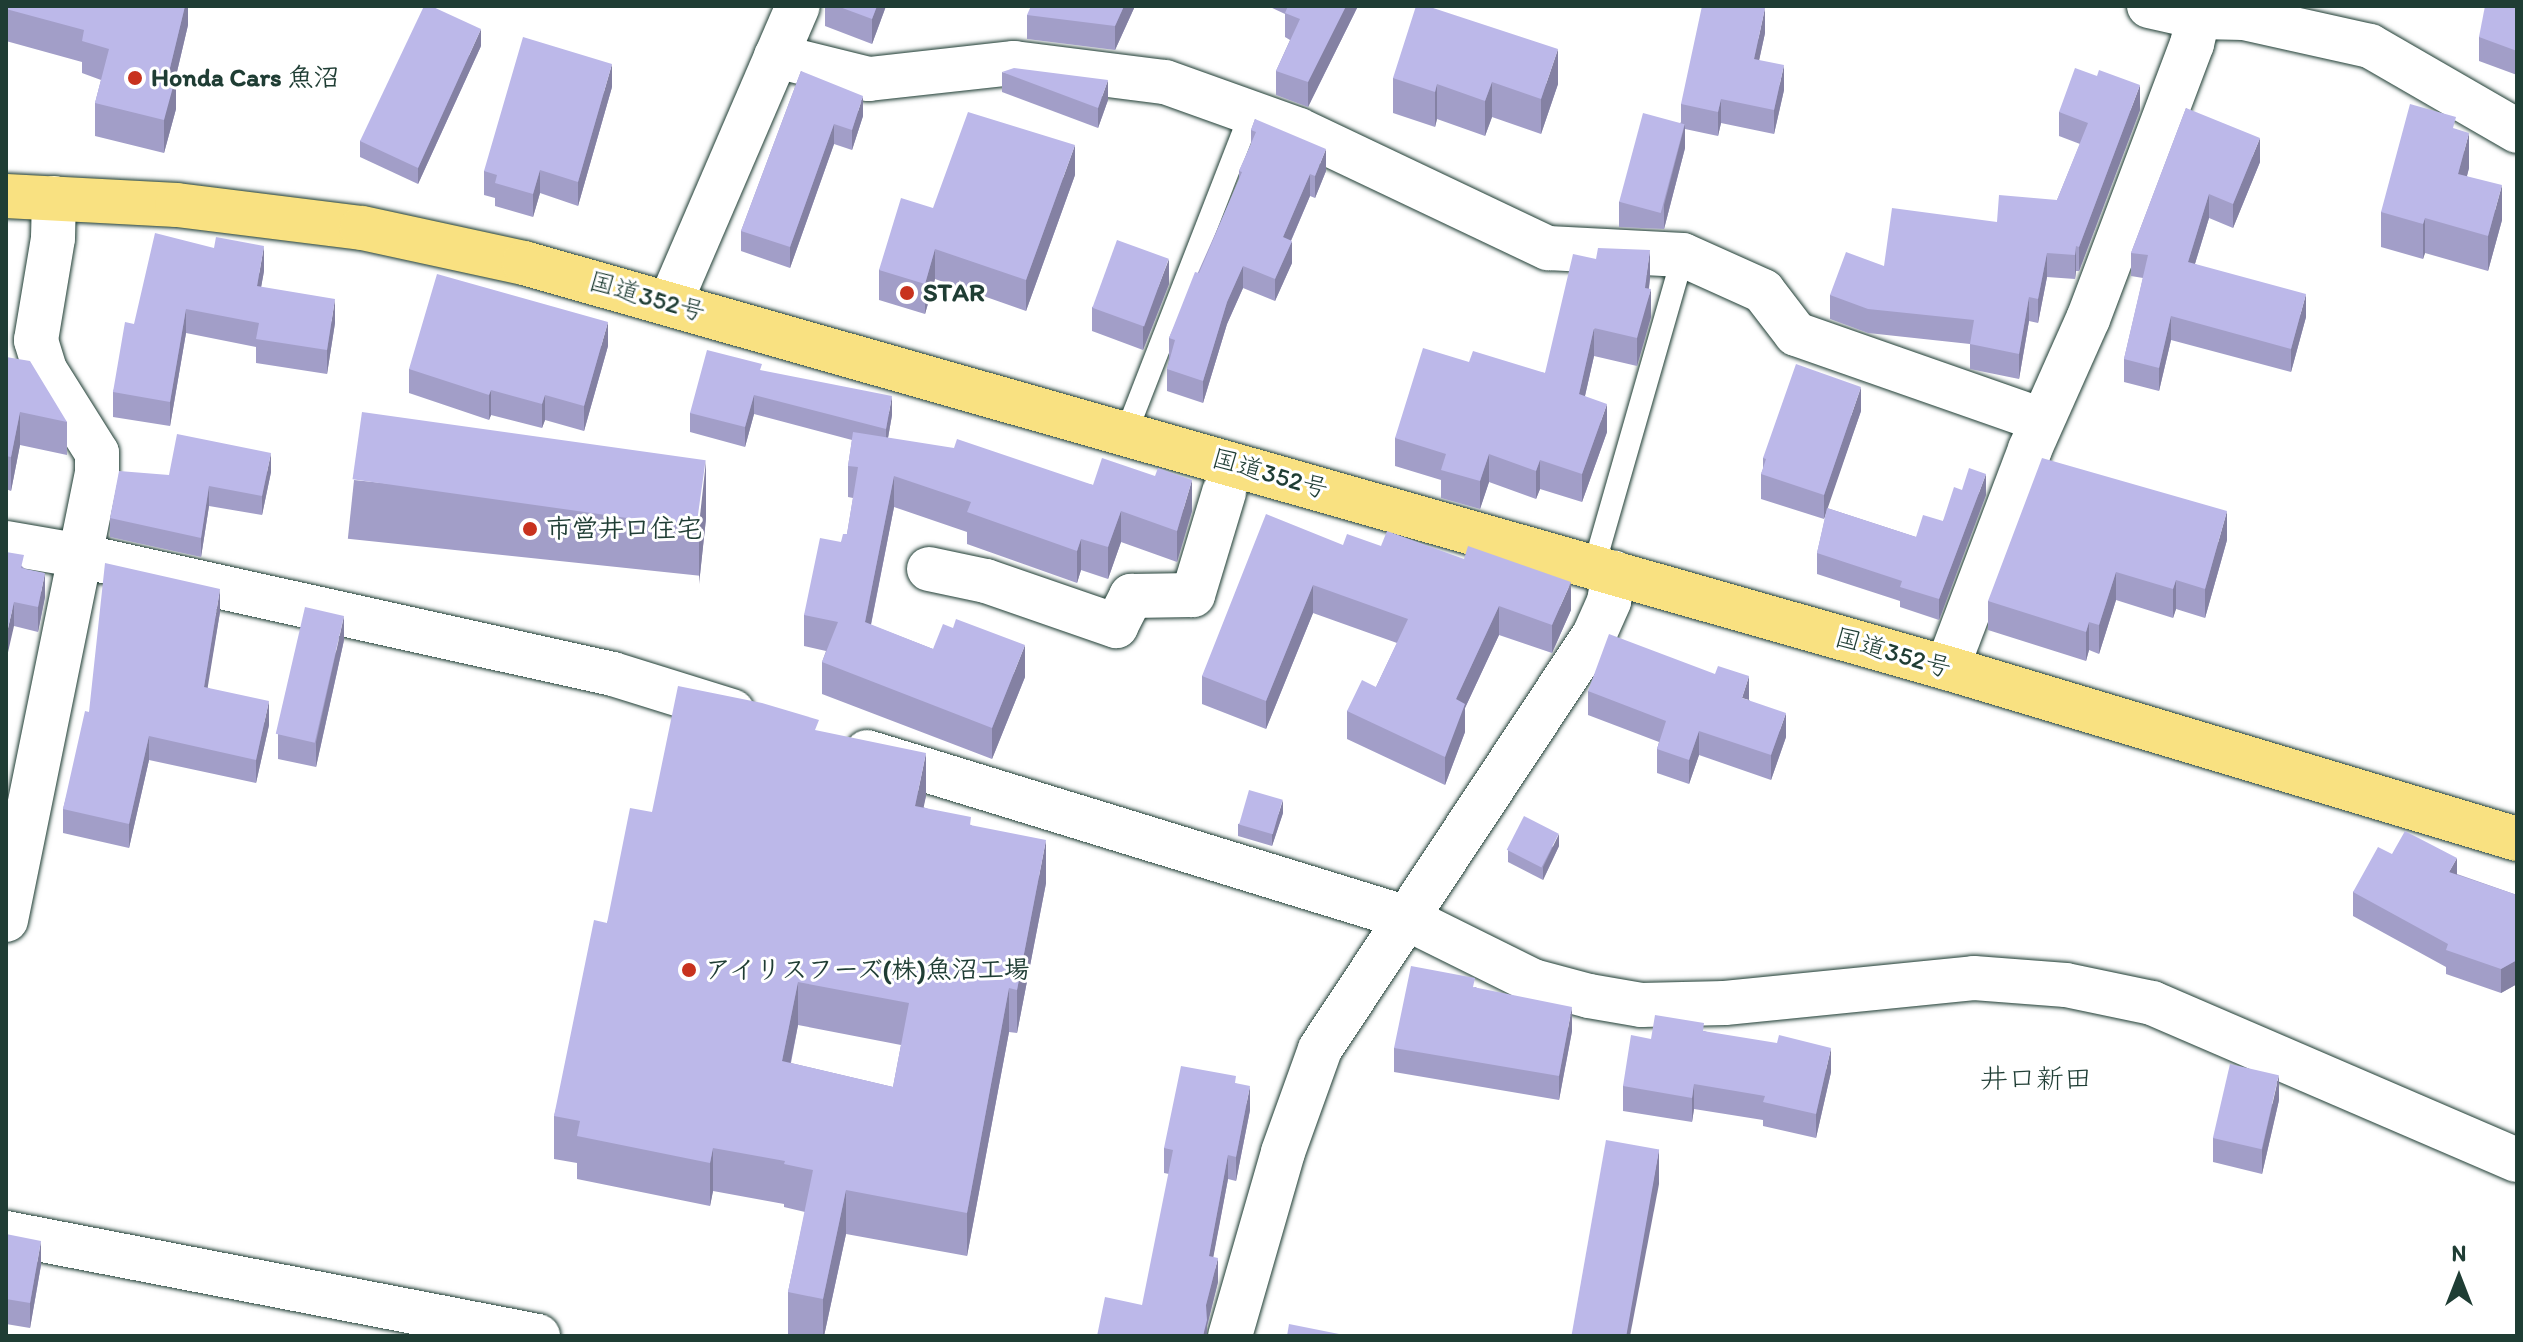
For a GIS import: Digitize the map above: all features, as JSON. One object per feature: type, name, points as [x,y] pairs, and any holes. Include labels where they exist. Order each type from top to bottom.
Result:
[{"type":"highway","name":"国道352号","points":[[6,196],[177,205],[362,228],[524,263],[1947,668],[2517,839]]},
{"type":"street","points":[[670,303],[798,6]]},
{"type":"street","points":[[2149,6],[2244,18],[2370,46],[2517,131]]},
{"type":"street","points":[[1947,668],[2041,420],[2088,319],[2192,44],[2198,11]]},
{"type":"street","points":[[776,56],[869,79],[1014,63],[1165,82],[1299,130],[1548,248],[1683,255],[1763,291],[1796,334],[2041,420]]},
{"type":"street","points":[[6,920],[97,473],[97,453],[45,370],[36,340],[53,238],[54,198]]},
{"type":"street","points":[[929,569],[986,581],[1116,626],[1131,596],[1193,595],[1224,492]]},
{"type":"street","points":[[6,543],[81,556],[613,674],[765,721]]},
{"type":"street","points":[[1230,1336],[1283,1152],[1320,1049],[1404,917],[1595,633],[1609,601],[1604,569]]},
{"type":"street","points":[[826,739],[1404,917],[1533,981],[1589,996],[1641,1005],[1725,1003],[1974,978],[2066,985],[2152,1003],[2517,1160]]},
{"type":"street","points":[[6,1233],[538,1336]]},
{"type":"lane","points":[[1126,433],[1251,112]]},
{"type":"lane","points":[[1604,569],[1683,255]]},
{"type":"building","name":"Honda Cars 魚沼","points":[[6,6],[185,6],[169,72],[176,76],[164,120],[95,103],[109,49],[82,41],[84,30],[6,9]]},
{"type":"building","points":[[424,6],[431,6],[481,29],[418,168],[360,141]]},
{"type":"building","points":[[837,6],[877,6],[872,19]]},
{"type":"building","points":[[1031,6],[1124,6],[1115,26],[1027,15]]},
{"type":"building","points":[[1288,6],[1346,6],[1308,82],[1276,71],[1300,19],[1285,13]]},
{"type":"building","points":[[1416,6],[1427,6],[1558,49],[1541,99],[1492,82],[1485,101],[1437,84],[1435,92],[1393,78]]},
{"type":"building","points":[[1702,6],[1765,8],[1754,59],[1784,65],[1774,110],[1721,99],[1718,112],[1681,104]]},
{"type":"building","points":[[2485,6],[2517,6],[2517,51],[2479,37]]},
{"type":"building","points":[[523,37],[612,64],[578,182],[540,170],[533,194],[495,183],[497,175],[484,171]]},
{"type":"building","points":[[1014,68],[1108,80],[1098,108],[1002,72]]},
{"type":"building","points":[[2075,68],[2097,76],[2099,70],[2140,85],[2075,255],[2047,253],[2038,299],[2029,297],[2019,354],[1970,344],[1974,320],[1868,309],[1830,295],[1846,252],[1884,266],[1892,208],[1997,222],[1999,195],[2057,200],[2088,123],[2059,112]]},
{"type":"building","points":[[801,71],[863,96],[852,130],[834,124],[790,247],[741,231]]},
{"type":"building","points":[[2410,104],[2456,117],[2453,128],[2469,133],[2458,174],[2502,185],[2488,236],[2425,218],[2423,224],[2381,212]]},
{"type":"building","points":[[2186,108],[2260,138],[2233,204],[2209,194],[2188,262],[2306,294],[2291,349],[2171,316],[2159,368],[2124,359],[2148,255],[2131,253]]},
{"type":"building","points":[[968,112],[1075,145],[1026,280],[935,249],[925,284],[879,270],[901,198],[933,208]]},
{"type":"building","points":[[1643,113],[1685,124],[1661,213],[1619,202]]},
{"type":"building","points":[[1255,119],[1326,149],[1315,176],[1310,174],[1283,237],[1292,241],[1275,279],[1243,266],[1227,302],[1203,381],[1167,369],[1175,340],[1169,338],[1195,272],[1199,273],[1242,172],[1239,171],[1256,132],[1251,130]]},
{"type":"building","points":[[155,233],[214,248],[216,237],[264,246],[257,286],[335,299],[327,350],[256,339],[259,323],[186,309],[170,402],[113,392],[125,322],[134,324]]},
{"type":"building","points":[[1117,240],[1169,259],[1144,326],[1092,308]]},
{"type":"building","points":[[1598,248],[1650,250],[1645,288],[1651,289],[1637,338],[1594,328],[1579,394],[1607,404],[1582,474],[1540,460],[1536,471],[1489,454],[1480,481],[1441,470],[1446,454],[1395,438],[1423,348],[1469,362],[1473,351],[1545,373],[1573,254],[1596,259]]},
{"type":"building","points":[[437,274],[608,322],[584,406],[545,395],[542,404],[491,390],[489,395],[409,369]]},
{"type":"building","points":[[707,350],[762,364],[760,370],[892,396],[886,429],[754,395],[745,427],[690,413]]},
{"type":"building","points":[[6,357],[30,361],[67,422],[20,412],[11,457],[6,456]]},
{"type":"building","points":[[1796,364],[1861,387],[1824,495],[1761,474],[1766,459],[1763,458]]},
{"type":"building","points":[[362,412],[706,460],[696,528],[353,479]]},
{"type":"building","points":[[853,432],[954,448],[957,439],[1093,485],[1102,458],[1155,476],[1158,468],[1192,480],[1177,531],[1121,511],[1108,547],[1081,539],[1077,551],[967,512],[971,502],[894,476],[865,622],[933,649],[943,624],[953,628],[956,619],[1025,645],[992,728],[822,662],[838,622],[804,615],[820,538],[841,542],[843,534],[847,534],[858,467],[848,466]]},
{"type":"building","points":[[177,434],[271,453],[262,496],[209,486],[201,538],[110,518],[119,471],[169,475]]},
{"type":"building","points":[[2042,458],[2227,511],[2205,589],[2176,580],[2173,589],[2116,572],[2099,625],[2089,622],[2086,632],[1988,601]]},
{"type":"building","points":[[1969,468],[1986,474],[1939,599],[1900,587],[1902,581],[1817,553],[1827,508],[1916,537],[1923,515],[1943,521],[1954,487],[1962,490]]},
{"type":"building","points":[[1266,514],[1343,545],[1347,534],[1381,546],[1387,531],[1464,559],[1468,546],[1571,582],[1552,625],[1499,606],[1456,699],[1465,704],[1445,757],[1347,711],[1362,680],[1376,687],[1408,619],[1313,585],[1266,701],[1202,676]]},
{"type":"building","points":[[6,552],[24,555],[21,568],[45,573],[38,607],[14,602],[6,637]]},
{"type":"building","points":[[105,563],[220,589],[204,687],[269,701],[256,760],[149,736],[129,824],[63,809],[85,711],[89,712]]},
{"type":"building","points":[[305,607],[344,616],[315,743],[276,734]]},
{"type":"building","points":[[1609,634],[1715,674],[1718,666],[1749,676],[1742,698],[1786,713],[1771,755],[1699,731],[1689,760],[1657,749],[1666,721],[1588,691]]},
{"type":"building","points":[[678,686],[762,703],[819,720],[815,730],[926,753],[915,806],[971,817],[970,825],[1046,840],[1017,990],[1009,988],[967,1213],[846,1190],[823,1299],[788,1292],[813,1170],[784,1164],[785,1161],[713,1148],[710,1163],[577,1136],[580,1121],[554,1116],[594,920],[607,923],[630,808],[652,812]],"holes":[[[798,982],[909,1003],[893,1087],[782,1061]]]},
{"type":"building","points":[[1249,790],[1283,800],[1273,834],[1239,825]]},
{"type":"building","points":[[1524,816],[1559,834],[1541,868],[1507,850]]},
{"type":"building","points":[[2405,831],[2457,858],[2449,872],[2517,895],[2517,960],[2501,969],[2446,950],[2448,944],[2353,892],[2378,847],[2392,854]]},
{"type":"building","points":[[1411,966],[1475,978],[1473,987],[1572,1007],[1559,1076],[1394,1048]]},
{"type":"building","points":[[1655,1015],[1704,1023],[1703,1031],[1777,1043],[1779,1035],[1831,1048],[1816,1114],[1763,1102],[1765,1096],[1694,1084],[1692,1098],[1623,1086],[1631,1035],[1651,1039]]},
{"type":"building","points":[[2230,1064],[2279,1075],[2262,1149],[2213,1138]]},
{"type":"building","points":[[1181,1066],[1236,1076],[1235,1083],[1250,1086],[1236,1157],[1228,1155],[1209,1256],[1218,1258],[1206,1305],[1207,1320],[1203,1336],[1097,1336],[1105,1297],[1142,1305],[1173,1150],[1164,1148]]},
{"type":"building","points":[[1606,1140],[1659,1149],[1626,1336],[1571,1336]]},
{"type":"building","points":[[6,1234],[41,1241],[30,1303],[6,1299]]},
{"type":"building","points":[[1289,1324],[1349,1336],[1287,1336]]},
{"type":"place","name":"Honda Cars 魚沼","points":[[135,78]]},
{"type":"place","name":"STAR","points":[[907,293]]},
{"type":"place","name":"市営井口住宅","points":[[530,529]]},
{"type":"place","name":"アイリスフーズ(株)魚沼工場","points":[[689,970]]},
{"type":"district","name":"井口新田","points":[[2036,1078]]}]
